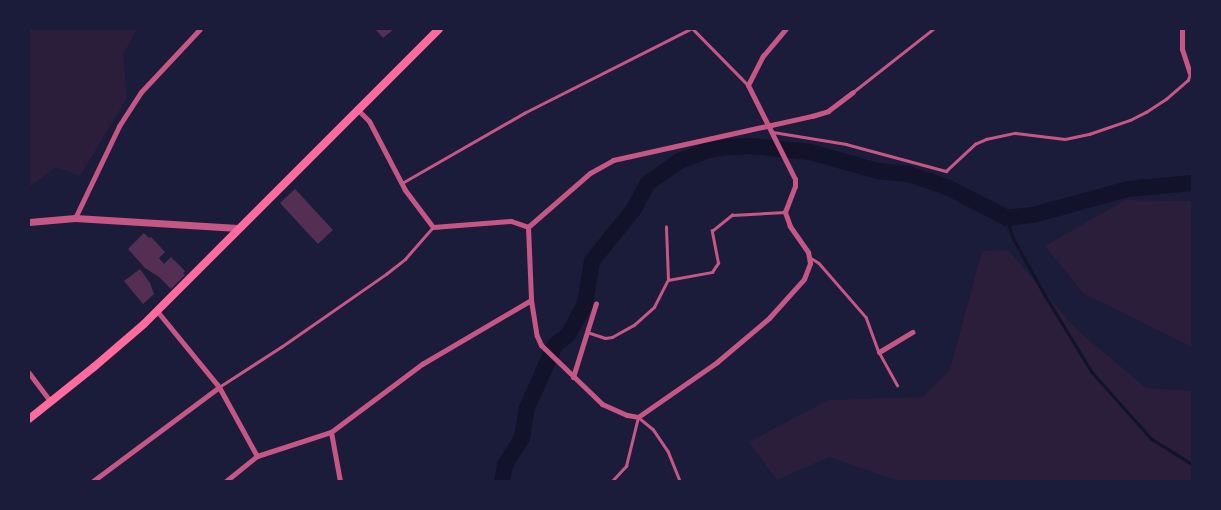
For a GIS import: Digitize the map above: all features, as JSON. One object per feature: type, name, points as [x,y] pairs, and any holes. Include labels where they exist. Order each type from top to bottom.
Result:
[{"type":"main road","points":[[29,418],[94,367],[157,311],[439,29]]},
{"type":"street","points":[[75,218],[120,126],[141,92],[200,29]]},
{"type":"street","points":[[528,227],[531,300],[536,336],[548,352],[602,404],[627,415],[638,417],[717,362],[769,318],[804,279],[811,258],[790,226],[785,212],[795,186],[795,179],[748,85],[763,56],[786,29]]},
{"type":"street","points":[[1182,29],[1182,49],[1191,74]]},
{"type":"street","points":[[528,227],[590,173],[613,160],[828,111],[853,92]]},
{"type":"street","points":[[357,109],[369,121],[402,183],[424,217],[433,227],[511,221],[528,227]]},
{"type":"street","points":[[29,222],[75,218],[238,228]]},
{"type":"street","points":[[226,481],[257,456],[331,432],[422,364],[531,300]]},
{"type":"street","points":[[574,378],[596,303]]},
{"type":"street","points":[[157,311],[218,387],[257,456]]},
{"type":"street","points":[[879,352],[912,332]]},
{"type":"street","points":[[29,373],[51,402]]},
{"type":"street","points":[[93,481],[218,387]]},
{"type":"street","points":[[331,432],[340,481]]},
{"type":"lane","points":[[402,183],[524,114],[691,29],[748,85]]},
{"type":"lane","points":[[853,92],[933,29]]},
{"type":"lane","points":[[772,134],[846,144],[946,171],[975,144],[986,139],[1015,133],[1065,140],[1130,120],[1146,112],[1166,98],[1188,80],[1191,74]]},
{"type":"lane","points":[[668,280],[712,272],[718,263],[712,231],[732,215],[785,212]]},
{"type":"lane","points":[[218,387],[281,348],[386,274],[406,259],[433,227]]},
{"type":"lane","points":[[587,332],[605,338],[612,337],[634,325],[654,307],[668,280],[666,227]]},
{"type":"lane","points":[[811,258],[862,310],[879,352],[897,385]]},
{"type":"lane","points":[[612,481],[626,466],[638,417],[653,428],[668,451],[680,481]]},
{"type":"shaded area","points":[[29,29],[137,29],[123,55],[127,98],[80,176],[56,167],[29,187]]},
{"type":"shaded area","points":[[1125,200],[1192,201],[1192,347],[1084,294],[1045,246]]},
{"type":"shaded area","points":[[1008,250],[1076,329],[1146,388],[1192,391],[1192,481],[899,481],[829,457],[777,480],[749,442],[828,400],[923,397],[950,370],[982,251]]},
{"type":"building","points":[[375,29],[394,29],[383,38]]},
{"type":"building","points":[[295,189],[333,230],[318,244],[280,203]]},
{"type":"building","points":[[144,233],[149,238],[151,237],[165,252],[159,258],[164,264],[171,257],[185,271],[183,273],[185,275],[171,289],[159,277],[145,268],[128,249]]},
{"type":"building","points":[[140,269],[150,283],[154,294],[143,304],[124,281]]},
{"type":"waterway","points":[[502,481],[505,465],[522,438],[527,408],[555,345],[568,335],[585,304],[592,261],[634,209],[648,183],[680,161],[708,150],[730,147],[751,146],[810,152],[878,171],[909,174],[947,187],[1007,218],[1033,215],[1128,189],[1192,183]]},
{"type":"waterway","points":[[1007,218],[1013,238],[1092,372],[1152,439],[1192,464]]}]
